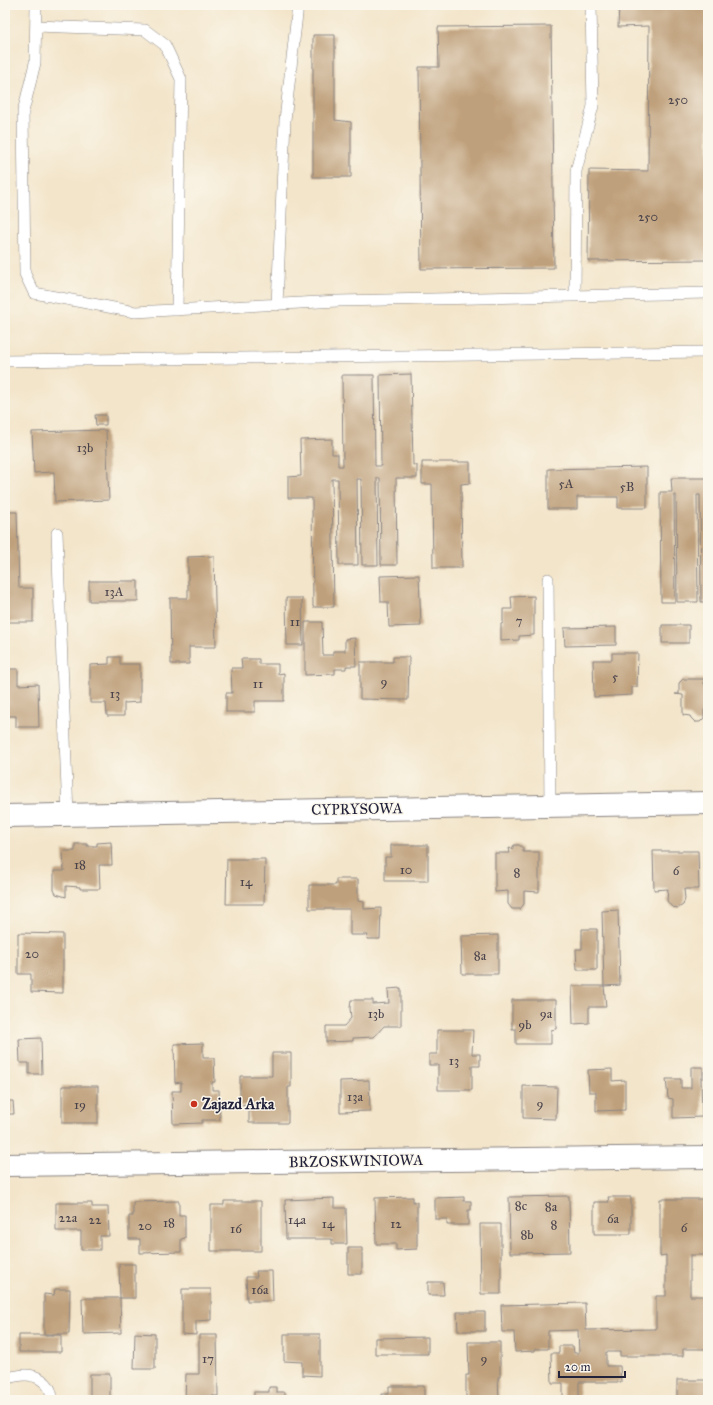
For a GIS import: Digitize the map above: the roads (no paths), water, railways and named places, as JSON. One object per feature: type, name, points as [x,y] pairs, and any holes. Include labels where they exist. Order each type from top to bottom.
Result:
[{"type":"street","name":"CYPRYSOWA","points":[[5,816],[708,803]]},
{"type":"street","name":"BRZOSKWINIOWA","points":[[5,1165],[708,1157]]},
{"type":"lane","points":[[36,5],[35,63],[23,112],[25,274],[34,293],[136,312],[338,301],[708,293]]},
{"type":"lane","points":[[277,304],[285,120],[298,5]]},
{"type":"lane","points":[[575,296],[576,171],[593,106],[591,5]]},
{"type":"lane","points":[[36,26],[145,30],[165,45],[181,78],[177,310]]},
{"type":"lane","points":[[5,361],[708,352]]},
{"type":"lane","points":[[57,533],[68,815]]},
{"type":"lane","points":[[548,579],[550,806]]},
{"type":"lane","points":[[5,1380],[18,1375],[33,1376],[42,1379],[52,1394],[52,1400]]},
{"type":"place","name":"Zajazd Arka","points":[[194,1104]]}]
